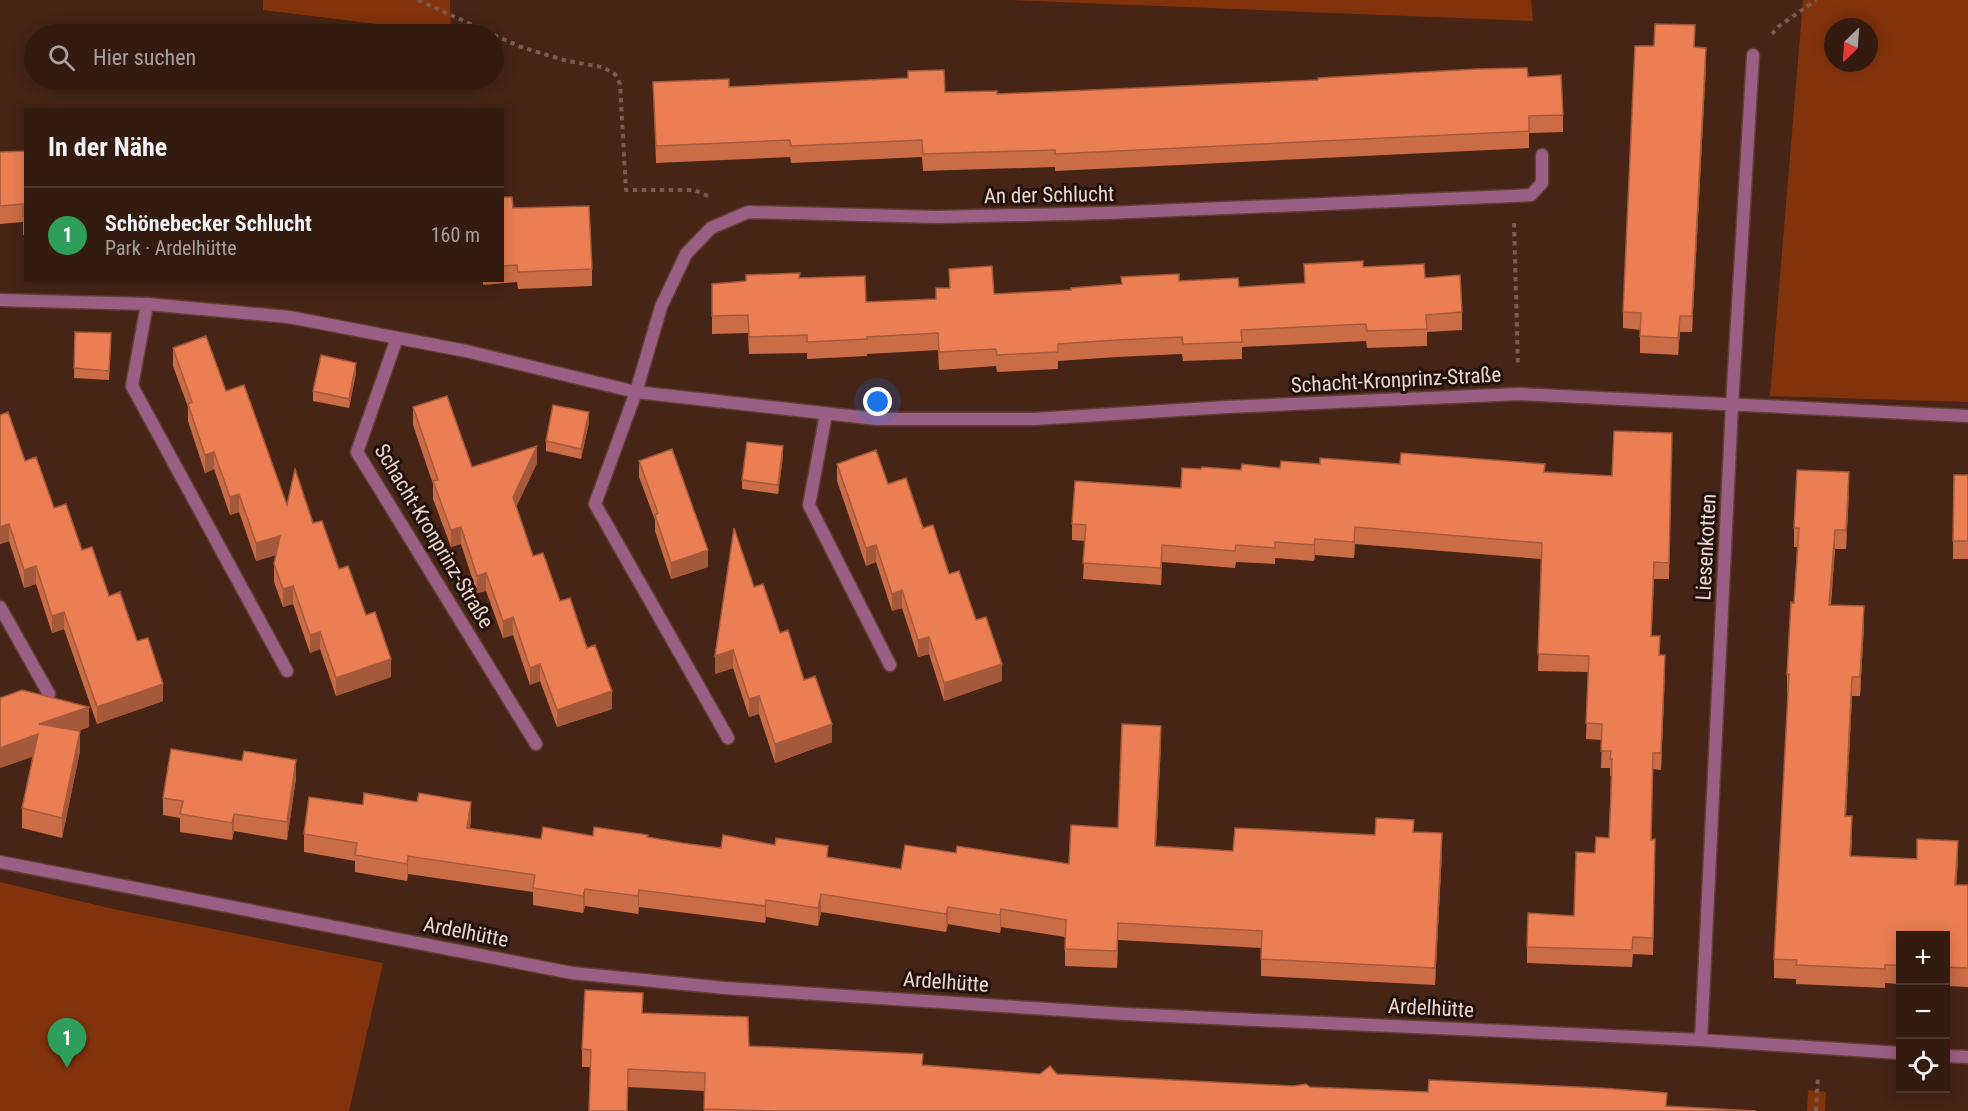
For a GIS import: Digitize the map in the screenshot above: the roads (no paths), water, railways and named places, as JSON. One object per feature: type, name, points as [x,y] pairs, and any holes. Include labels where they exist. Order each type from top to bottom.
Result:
[{"type":"street","name":"Liesenkotten","points":[[1701,1040],[1732,405],[1753,55]]},
{"type":"street","name":"An der Schlucht","points":[[636,392],[661,307],[686,254],[711,228],[748,212],[936,217],[1106,213],[1531,195],[1542,183],[1542,155]]},
{"type":"street","name":"Schacht-Kronprinz-Straße","points":[[0,300],[147,303],[289,317],[466,351],[636,392],[877,419],[1034,419],[1227,407],[1519,394],[1968,416]]},
{"type":"street","points":[[147,303],[132,386],[287,672]]},
{"type":"street","name":"Schacht-Kronprinz-Straße","points":[[397,338],[357,452],[536,744]]},
{"type":"street","points":[[636,392],[596,504],[728,738]]},
{"type":"street","points":[[826,414],[809,505],[890,665]]},
{"type":"street","points":[[0,607],[49,694]]},
{"type":"street","name":"Ardelhütte","points":[[0,862],[572,973],[725,988],[1125,1014],[1701,1040],[1896,1053]]},
{"type":"street","points":[[1950,1056],[1968,1057]]},
{"type":"place","name":"Schönebecker Schlucht","points":[[67,1068]]}]
